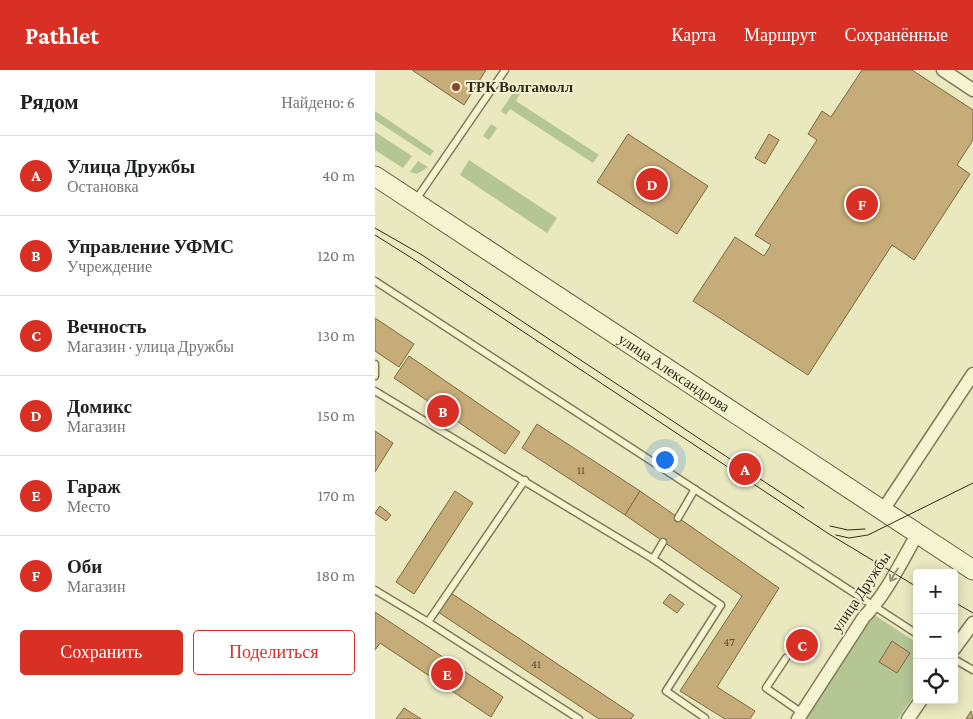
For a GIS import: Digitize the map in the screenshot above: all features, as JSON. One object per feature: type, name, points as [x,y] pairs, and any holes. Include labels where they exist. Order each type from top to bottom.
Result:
[{"type":"main road","name":"улица Александрова","points":[[375,176],[973,570]]},
{"type":"street","points":[[943,70],[973,90]]},
{"type":"street","points":[[883,510],[973,374]]},
{"type":"street","name":"улица Дружбы","points":[[800,716],[864,617],[896,574],[918,533]]},
{"type":"street","points":[[958,644],[973,623]]},
{"type":"street","points":[[908,719],[918,704]]},
{"type":"lane","points":[[415,201],[505,70]]},
{"type":"lane","points":[[375,281],[913,631]]},
{"type":"lane","points":[[375,364],[375,376]]},
{"type":"lane","points":[[375,391],[495,466],[525,480],[653,559],[721,605],[666,691],[705,719]]},
{"type":"lane","points":[[428,622],[525,480]]},
{"type":"lane","points":[[678,518],[695,489]]},
{"type":"lane","points":[[653,559],[663,542]]},
{"type":"lane","points":[[375,590],[579,719]]},
{"type":"lane","points":[[786,658],[766,688],[800,716]]},
{"type":"lane","points":[[958,661],[973,670]]},
{"type":"green space","points":[[516,88],[521,92],[516,101],[599,155],[593,163],[510,109],[506,115],[501,111]]},
{"type":"green space","points":[[375,111],[434,151],[430,156],[375,120]]},
{"type":"green space","points":[[491,124],[497,128],[489,140],[483,136]]},
{"type":"green space","points":[[375,132],[412,156],[403,168],[375,150]]},
{"type":"green space","points":[[469,160],[557,218],[547,233],[460,175]]},
{"type":"green space","points":[[418,161],[428,167],[417,174],[410,172]]},
{"type":"green space","points":[[873,614],[913,640],[913,697],[898,719],[805,719]]},
{"type":"building","name":"ТРК Волгамолл","points":[[412,70],[486,70],[464,105]]},
{"type":"building","points":[[862,70],[912,70],[973,110],[973,140],[957,165],[970,174],[914,260],[892,245],[808,375],[693,301],[735,237],[764,256],[771,245],[755,235],[817,140],[808,134],[822,111],[831,117]]},
{"type":"building","points":[[628,134],[708,186],[677,234],[597,182]]},
{"type":"building","points":[[769,134],[779,140],[765,164],[755,158]]},
{"type":"building","points":[[375,318],[414,344],[399,367],[375,351]]},
{"type":"building","points":[[409,356],[520,432],[505,454],[394,378]]},
{"type":"building","points":[[537,424],[640,491],[625,515],[522,448]]},
{"type":"building","points":[[375,431],[393,443],[375,472]]},
{"type":"building","points":[[455,491],[473,503],[414,594],[396,582]]},
{"type":"building","points":[[640,491],[779,588],[717,687],[755,711],[750,719],[725,719],[680,691],[742,596],[625,515]]},
{"type":"building","points":[[380,506],[391,515],[386,521],[375,513]]},
{"type":"building","points":[[451,593],[634,715],[631,719],[599,719],[438,612]]},
{"type":"building","points":[[670,594],[684,604],[677,613],[663,603]]},
{"type":"building","points":[[375,612],[503,697],[491,717],[380,643],[375,650]]},
{"type":"building","points":[[802,629],[809,630],[815,640],[811,650],[802,656],[788,649]]},
{"type":"building","points":[[892,641],[910,653],[897,673],[879,662]]},
{"type":"building","points":[[404,708],[421,719],[396,719]]},
{"type":"building","points":[[971,711],[973,719],[966,719]]},
{"type":"tram line","points":[[375,228],[422,255],[804,508]]},
{"type":"tram line","points":[[375,235],[829,534],[913,585]]},
{"type":"tram line","points":[[836,535],[849,538],[868,535],[973,483]]},
{"type":"tram line","points":[[830,526],[848,530],[865,529]]},
{"type":"tram line","points":[[958,604],[973,613]]},
{"type":"place","name":"ТРК Волгамолл","points":[[456,87]]},
{"type":"place","name":"Домикс","points":[[652,184]]},
{"type":"place","name":"Оби","points":[[862,204]]},
{"type":"place","name":"Управление УФМС","points":[[443,411]]},
{"type":"place","name":"Улица Дружбы","points":[[745,469]]},
{"type":"place","name":"Вечность","points":[[802,645]]},
{"type":"place","name":"Гараж","points":[[447,674]]}]
